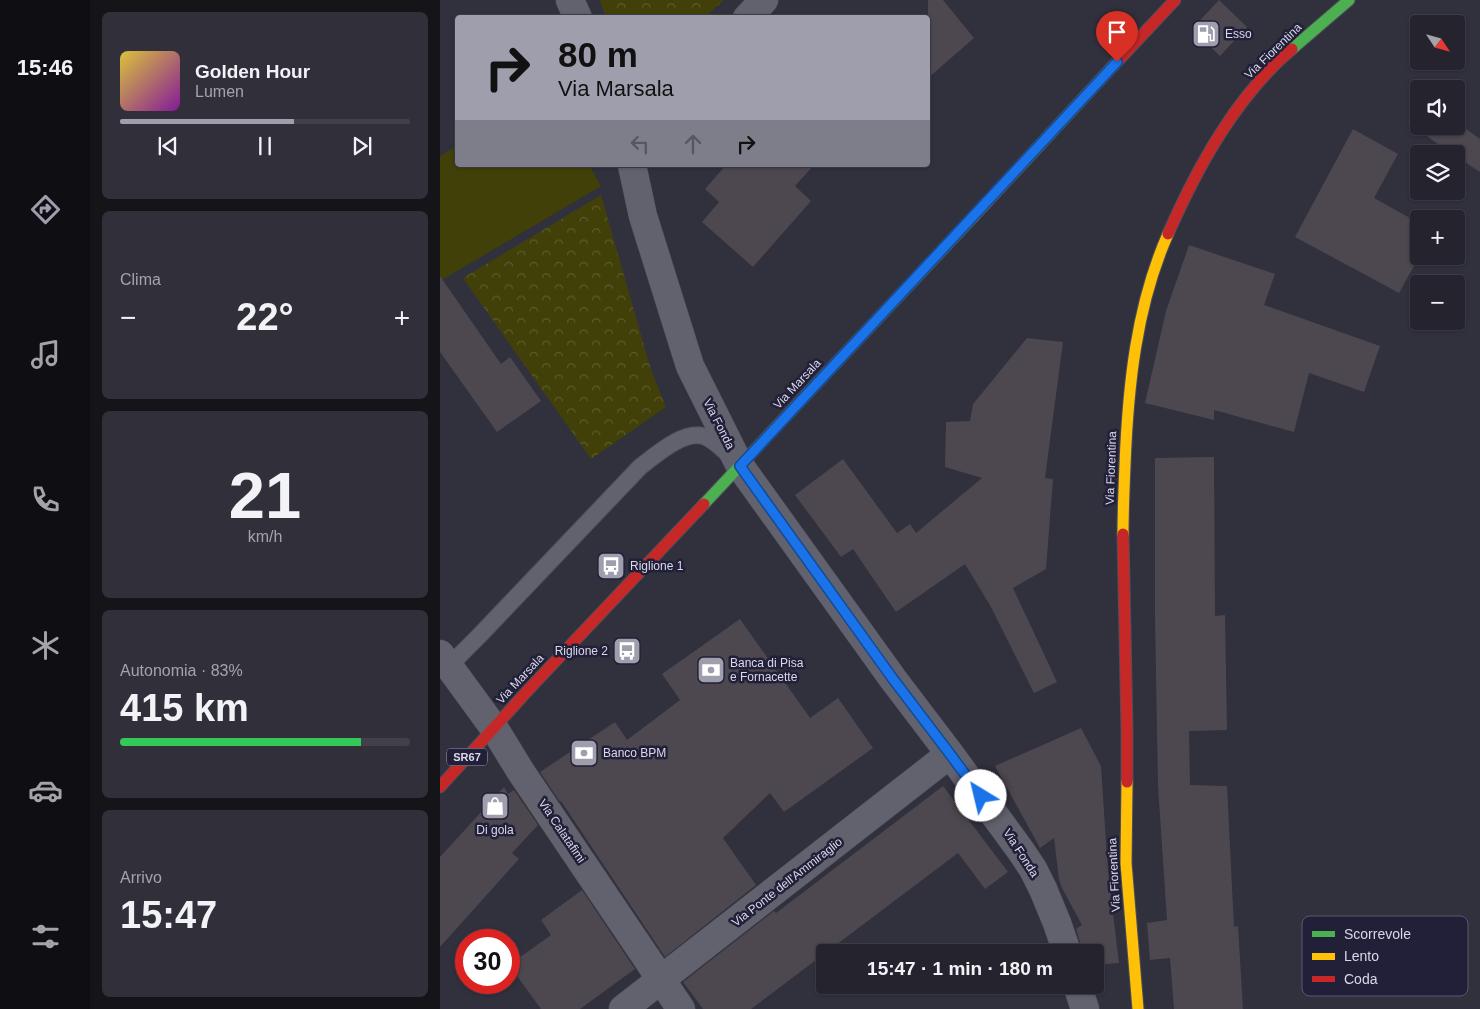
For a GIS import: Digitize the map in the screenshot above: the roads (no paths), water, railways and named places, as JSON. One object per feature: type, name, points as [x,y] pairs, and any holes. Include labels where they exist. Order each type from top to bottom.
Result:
[{"type":"main road","name":"Via Marsala","points":[[440,787],[531,687],[740,466],[1174,0]]},
{"type":"main road","name":"Via Fiorentina","points":[[1138,1009],[1126,863],[1127,731],[1123,520],[1127,421],[1138,333],[1151,280],[1168,234],[1179,209],[1209,154],[1233,115],[1248,94],[1280,59],[1349,0]]},
{"type":"street","points":[[570,0],[577,15]]},
{"type":"street","points":[[750,15],[764,0]]},
{"type":"street","name":"Via Fonda","points":[[632,167],[643,216],[690,366],[740,466],[893,679],[1021,851],[1033,869],[1064,944]]},
{"type":"street","name":"Via Calatafimi","points":[[444,660],[494,728],[682,1009]]},
{"type":"street","name":"Via Ponte dell'Ammiraglio","points":[[623,1009],[950,754]]},
{"type":"street","points":[[1080,994],[1084,1009]]},
{"type":"lane","points":[[444,660],[486,629],[640,467],[670,445],[680,439],[691,436],[704,436],[740,466]]},
{"type":"place","name":"Esso","points":[[1206,34]]},
{"type":"place","name":"Riglione 1","points":[[611,566]]},
{"type":"place","name":"Riglione 2","points":[[627,651]]},
{"type":"place","name":"Banca di Pisa e Fornacette","points":[[711,670]]},
{"type":"place","name":"Banco BPM","points":[[584,753]]},
{"type":"place","name":"Di gola","points":[[495,806]]}]
